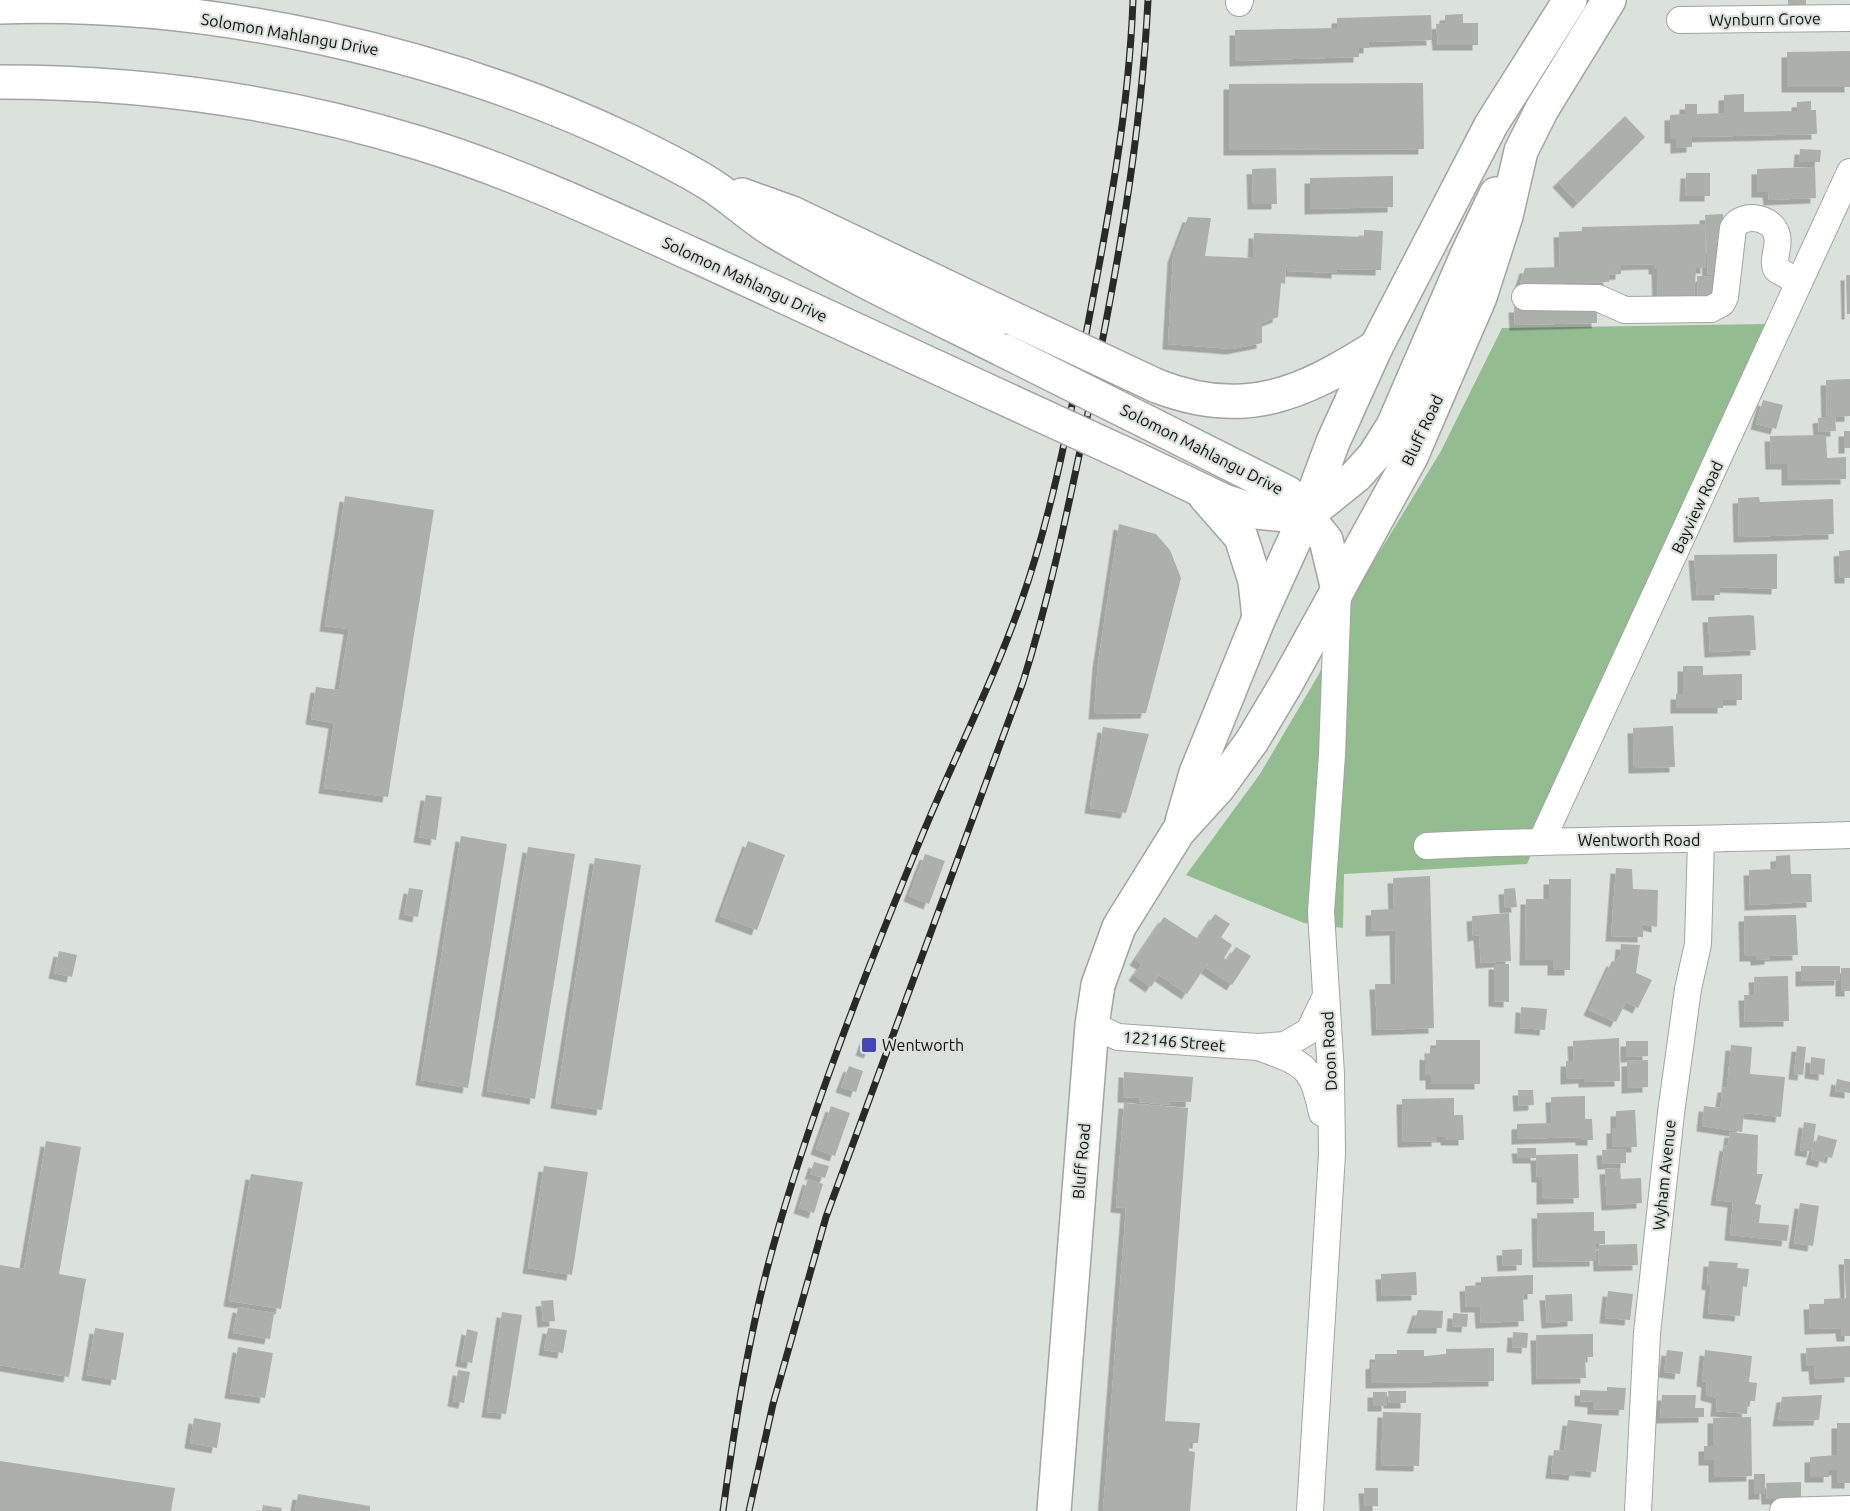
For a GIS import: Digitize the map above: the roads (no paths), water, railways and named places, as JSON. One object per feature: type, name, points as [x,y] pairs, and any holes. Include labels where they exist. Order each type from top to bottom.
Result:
[{"type":"main road","name":"Bluff Road","points":[[1178,832],[1196,773],[1259,618],[1305,517],[1333,442],[1376,347],[1491,125],[1570,0]]},
{"type":"main road","name":"Bluff Road","points":[[1054,1511],[1092,1025],[1098,985],[1119,927],[1178,832],[1218,788],[1252,741],[1411,457],[1460,348],[1506,216],[1521,151],[1542,109],[1609,0]]},
{"type":"main road","name":"Solomon Mahlangu Drive","points":[[0,7],[132,10],[285,30],[379,50],[573,116],[709,183],[772,230],[909,303],[1288,493],[1305,517]]},
{"type":"main road","name":"Solomon Mahlangu Drive","points":[[0,82],[128,86],[240,102],[292,110],[419,143],[559,194],[1224,501],[1257,512],[1305,517]]},
{"type":"main road","points":[[1338,590],[1326,540],[1305,517],[1356,476],[1374,456],[1393,426],[1487,210],[1521,151]]},
{"type":"main road","points":[[709,183],[792,213],[1157,387],[1188,399],[1229,401],[1286,395],[1328,377],[1376,347]]},
{"type":"main road","points":[[1195,486],[1241,537],[1255,581],[1259,618]]},
{"type":"street","name":"Wynburn Grove","points":[[1680,20],[1850,18]]},
{"type":"street","name":"Bayview Road","points":[[1542,840],[1728,441],[1798,282],[1850,172]]},
{"type":"street","points":[[1525,297],[1598,298],[1624,310],[1711,309],[1718,306],[1725,297],[1732,228],[1740,220],[1745,219],[1762,220],[1774,228],[1778,236],[1776,269],[1798,282]]},
{"type":"street","name":"Doon Road","points":[[1310,1511],[1332,1154],[1331,1074],[1321,912],[1332,755],[1338,590]]},
{"type":"street","name":"Wentworth Road","points":[[1427,846],[1542,840],[1701,840],[1850,835]]},
{"type":"street","name":"Wyham Avenue","points":[[1638,1511],[1647,1333],[1671,1113],[1688,989],[1698,944],[1701,840]]},
{"type":"street","name":"122146 Street","points":[[1092,1025],[1118,1037],[1258,1047],[1285,1045],[1304,1035],[1316,1020],[1325,996]]},
{"type":"street","name":"122146 Street","points":[[1258,1047],[1304,1067],[1313,1078],[1332,1154]]},
{"type":"street","points":[[1783,1511],[1850,1509]]},
{"type":"railway","points":[[723,1511],[750,1345],[787,1198],[855,1003],[925,828],[1008,637],[1051,503],[1110,206],[1127,83],[1133,0]]},
{"type":"railway","points":[[749,1511],[773,1404],[826,1217],[1023,682],[1042,615],[1081,447],[1126,208],[1140,104],[1148,0]]},
{"type":"place","name":"Wentworth","points":[[869,1045]]}]
